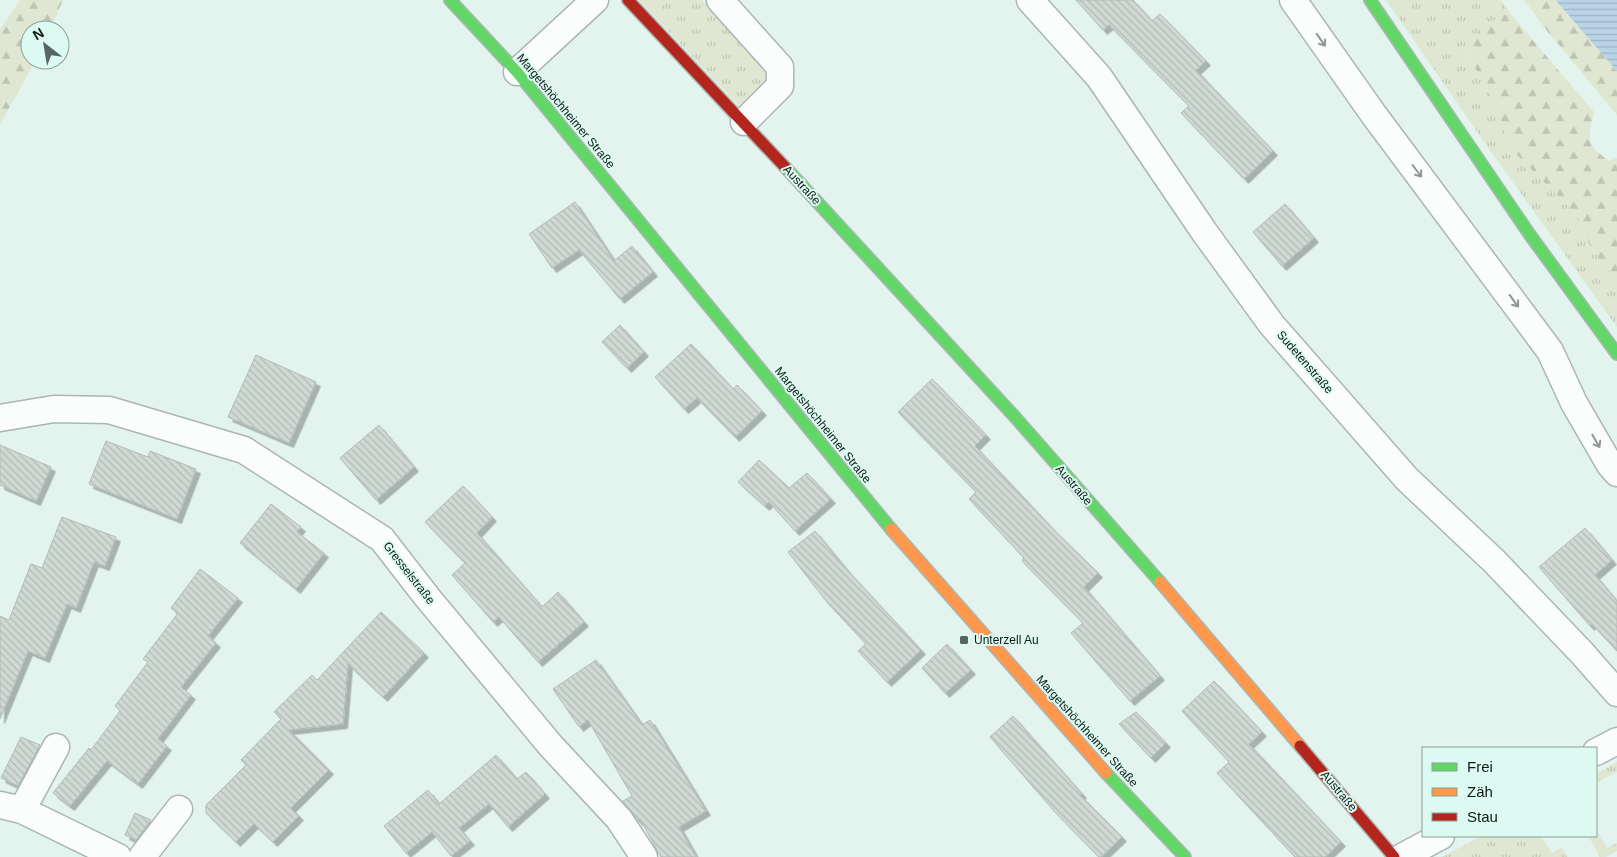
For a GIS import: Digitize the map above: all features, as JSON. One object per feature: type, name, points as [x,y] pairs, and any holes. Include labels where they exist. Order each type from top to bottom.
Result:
[{"type":"street","name":"Margetshöchheimer Straße","points":[[450,0],[517,72],[896,536],[1122,791],[1185,857]]},
{"type":"street","points":[[517,72],[595,0]]},
{"type":"street","name":"Austraße","points":[[628,0],[744,122],[1015,418],[1225,658],[1394,857]]},
{"type":"street","points":[[720,0],[780,67],[780,86],[744,122]]},
{"type":"street","name":"Sudetenstraße","points":[[1030,0],[1099,76],[1204,233],[1272,324],[1407,479],[1494,561],[1582,653],[1617,693]]},
{"type":"street","points":[[1293,0],[1374,115],[1550,350],[1574,404],[1610,465],[1617,472]]},
{"type":"street","points":[[1370,0],[1525,227],[1617,354]]},
{"type":"street","name":"Gresselstraße","points":[[0,418],[54,409],[109,410],[225,443],[244,450],[382,539],[427,597],[551,746],[619,819],[644,857]]},
{"type":"street","points":[[1597,751],[1617,741]]},
{"type":"street","points":[[56,747],[11,808],[78,848],[118,857]]},
{"type":"street","points":[[142,857],[179,809]]},
{"type":"street","points":[[1402,857],[1439,837]]},
{"type":"green space","points":[[20,0],[63,0],[54,20],[20,20],[20,70],[30,70],[0,124],[0,30]]},
{"type":"green space","points":[[639,0],[702,0],[772,72],[772,77],[742,109]]},
{"type":"green space","points":[[1386,0],[1501,0],[1509,12],[1488,24],[1465,52],[1489,91],[1512,150],[1576,214],[1589,244],[1617,283],[1617,327],[1491,152]]},
{"type":"green space","points":[[1524,0],[1556,0],[1617,71],[1617,115],[1548,32]]},
{"type":"green space","points":[[1509,12],[1594,112],[1590,135],[1592,145],[1609,161],[1617,158],[1617,283],[1589,244],[1576,214],[1512,150],[1489,91],[1465,51],[1488,24]]},
{"type":"green space","points":[[1617,762],[1617,772],[1597,782],[1597,773]]},
{"type":"green space","points":[[1599,834],[1607,848],[1617,843],[1617,851],[1606,857],[1600,857],[1590,839],[1597,837]]},
{"type":"green space","points":[[1480,837],[1542,837],[1552,853],[1562,847],[1567,857],[1442,857]]},
{"type":"water","points":[[1556,0],[1617,0],[1617,71],[1558,3]]},
{"type":"building","points":[[1076,0],[1133,0],[1152,21],[1160,14],[1206,61],[1196,70],[1273,151],[1244,179],[1181,113],[1189,106],[1109,25],[1103,30]]},
{"type":"building","points":[[575,202],[614,261],[632,246],[653,272],[620,299],[579,250],[552,268],[529,234]]},
{"type":"building","points":[[1285,204],[1314,238],[1282,266],[1253,232]]},
{"type":"building","points":[[620,325],[644,352],[627,368],[602,342]]},
{"type":"building","points":[[691,344],[733,389],[737,385],[762,411],[735,437],[697,398],[684,409],[655,377]]},
{"type":"building","points":[[256,355],[316,382],[289,443],[228,417]]},
{"type":"building","points":[[932,379],[986,435],[975,446],[1054,530],[1098,573],[1084,587],[1160,676],[1130,701],[1071,633],[1083,623],[1022,561],[1024,558],[969,499],[976,492],[898,412]]},
{"type":"building","points":[[379,425],[414,467],[376,500],[340,458]]},
{"type":"building","points":[[106,441],[148,457],[150,451],[196,469],[177,519],[89,484]]},
{"type":"building","points":[[0,445],[51,467],[36,501],[0,485]]},
{"type":"building","points":[[759,460],[789,488],[807,473],[831,499],[795,531],[769,502],[765,506],[738,482]]},
{"type":"building","points":[[463,486],[492,517],[477,533],[542,607],[558,592],[584,622],[538,662],[499,617],[493,622],[452,575],[465,563],[425,522]]},
{"type":"building","points":[[271,504],[301,527],[297,532],[324,553],[296,589],[240,543]]},
{"type":"building","points":[[62,517],[116,537],[105,566],[94,562],[76,608],[67,604],[45,658],[28,651],[0,719],[0,616],[9,620],[31,564],[42,568]]},
{"type":"building","points":[[1585,528],[1612,560],[1595,575],[1617,601],[1617,651],[1592,624],[1590,626],[1539,567]]},
{"type":"building","points":[[815,531],[847,570],[921,650],[887,682],[858,651],[866,644],[826,601],[788,552]]},
{"type":"building","points":[[200,569],[238,598],[208,636],[216,643],[181,687],[191,695],[158,739],[167,746],[138,784],[107,761],[70,806],[53,793],[89,748],[91,750],[120,711],[115,706],[148,662],[143,659],[178,613],[171,608]]},
{"type":"building","points":[[381,612],[424,653],[383,697],[348,664],[343,724],[289,730],[329,770],[291,808],[299,816],[273,842],[254,824],[236,842],[206,813],[206,805],[246,765],[241,760],[281,719],[274,712],[312,675],[317,680]]},
{"type":"building","points":[[947,644],[971,670],[945,693],[922,668]]},
{"type":"building","points":[[596,660],[642,725],[650,720],[706,811],[679,827],[696,857],[661,857],[640,819],[638,821],[623,801],[632,796],[588,720],[579,727],[553,689]]},
{"type":"building","points":[[1214,681],[1262,732],[1249,744],[1341,842],[1325,857],[1295,857],[1217,773],[1229,762],[1182,711]]},
{"type":"building","points":[[1136,712],[1166,743],[1151,758],[1119,724]]},
{"type":"building","points":[[1013,716],[1082,794],[1080,795],[1122,837],[1101,857],[1054,811],[990,737]]},
{"type":"building","points":[[21,737],[40,745],[18,786],[1,778]]},
{"type":"building","points":[[496,755],[517,779],[526,772],[545,794],[508,827],[489,804],[459,828],[470,841],[451,856],[432,832],[406,853],[384,826],[428,790],[439,804]]},
{"type":"building","points":[[135,813],[151,820],[136,840],[125,835]]},
{"type":"traffic: fast","points":[[450,0],[517,72],[891,529]]},
{"type":"traffic: fast","points":[[1370,0],[1530,235],[1617,354]]},
{"type":"traffic: fast","points":[[785,167],[1015,417],[1160,582]]},
{"type":"traffic: fast","points":[[1106,773],[1185,857]]},
{"type":"traffic: slow","points":[[891,529],[1106,773]]},
{"type":"traffic: slow","points":[[1160,582],[1300,746]]},
{"type":"traffic: jam","points":[[628,0],[785,167]]},
{"type":"traffic: jam","points":[[1300,746],[1394,857]]},
{"type":"place","name":"Unterzell Au","points":[[964,640]]}]
